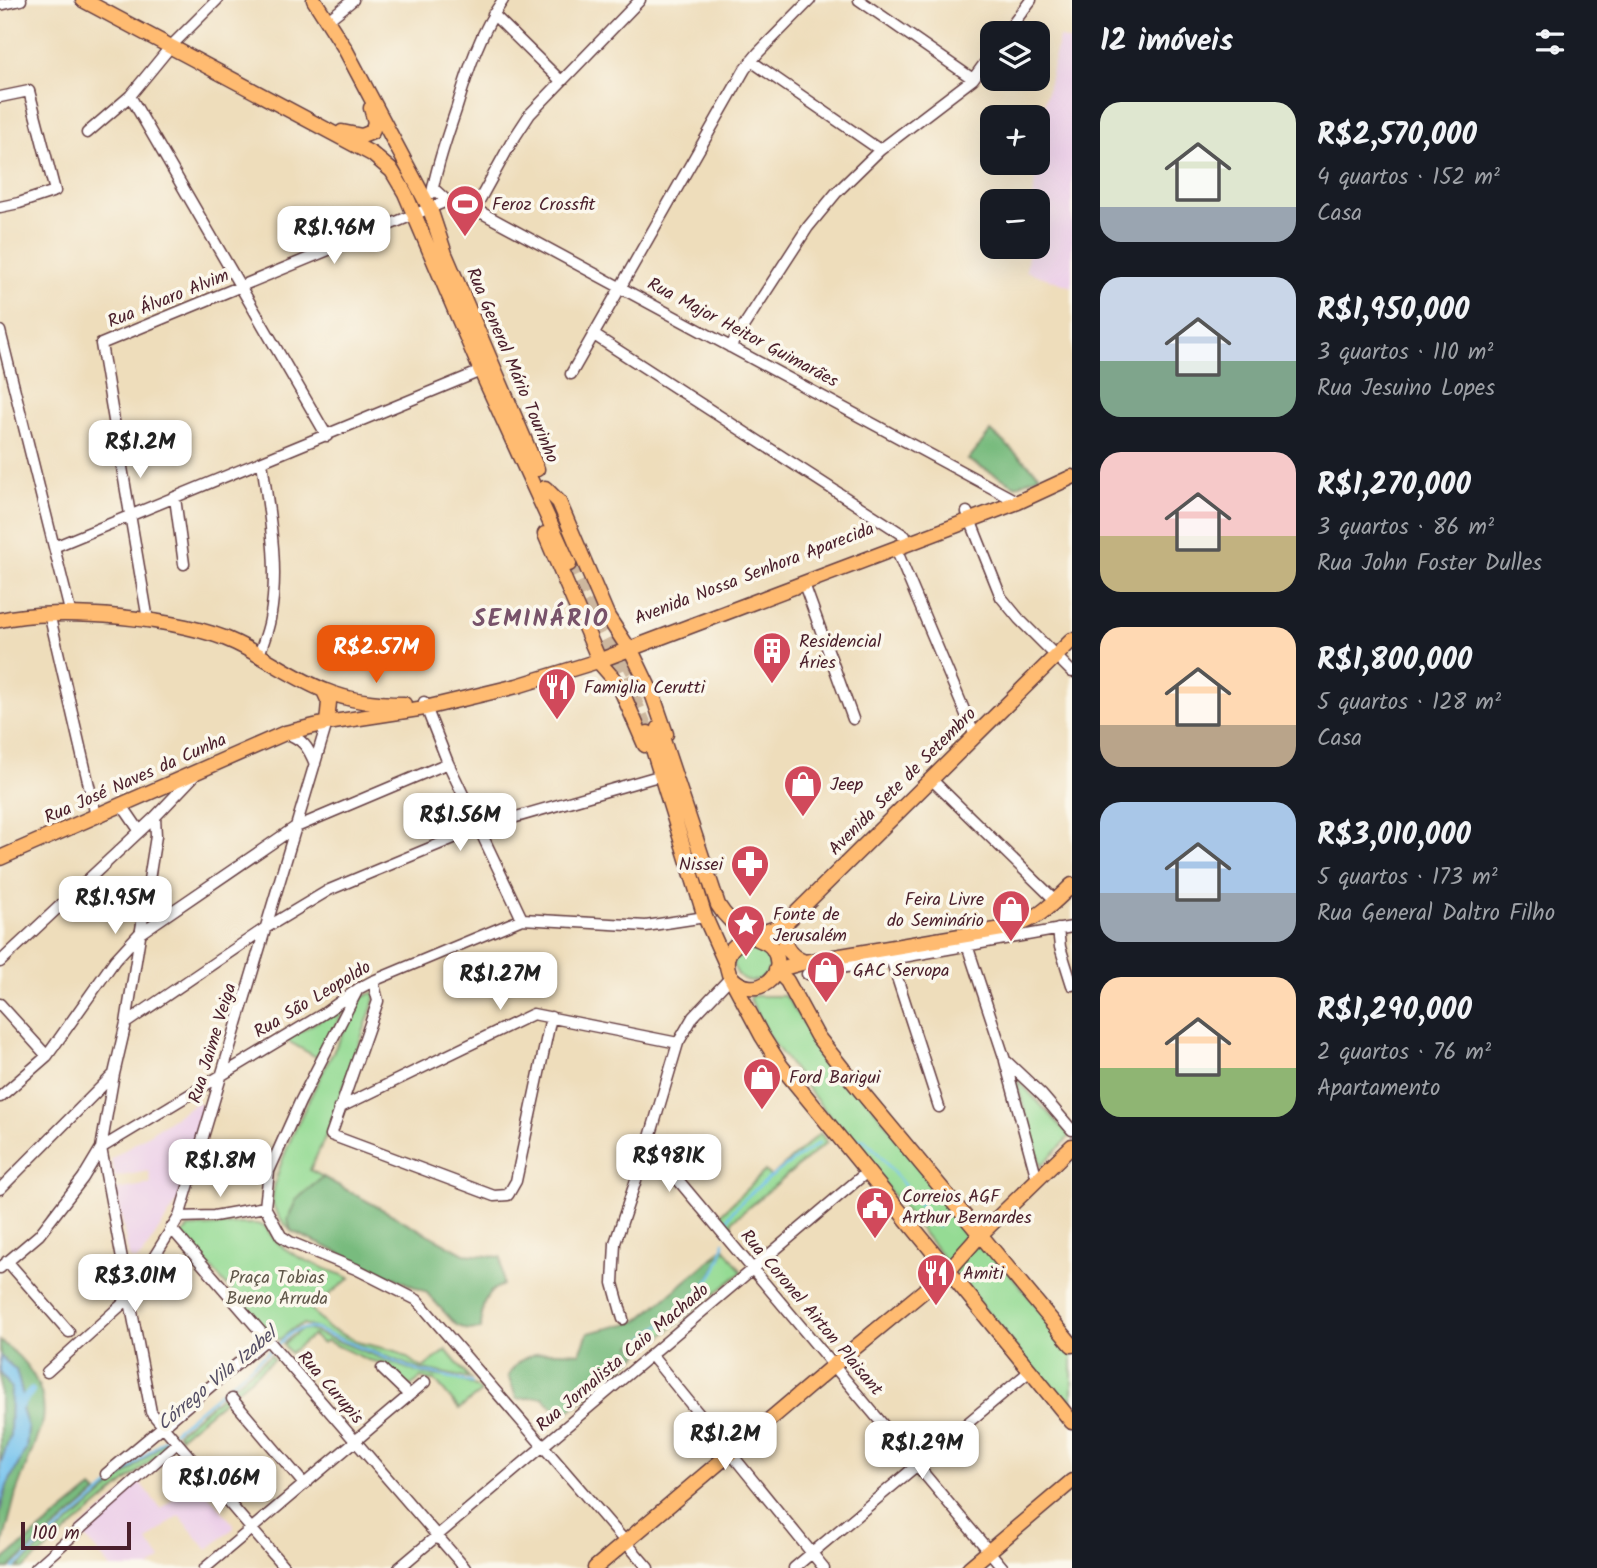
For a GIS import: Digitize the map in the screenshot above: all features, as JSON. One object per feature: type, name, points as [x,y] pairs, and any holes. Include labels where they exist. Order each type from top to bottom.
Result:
[{"type":"main road","points":[[83,0],[372,154],[386,164],[401,184],[415,215]]},
{"type":"main road","name":"Rua General Mário Tourinho","points":[[314,0],[364,83],[429,209],[445,254],[573,563]]},
{"type":"main road","points":[[325,127],[362,136],[372,132],[375,122],[364,83]]},
{"type":"main road","name":"Rua General Mário Tourinho","points":[[415,215],[481,371],[541,490]]},
{"type":"main road","name":"Avenida Nossa Senhora Aparecida","points":[[1013,500],[1072,467]]},
{"type":"main road","name":"Avenida Nossa Senhora Aparecida","points":[[0,620],[49,613],[148,620],[208,632],[234,642],[324,691],[366,702],[425,705],[517,686],[804,584],[1072,477]]},
{"type":"main road","points":[[680,811],[655,777],[630,706],[615,679],[597,657],[536,513],[541,490],[559,502],[607,617],[628,646],[653,696],[679,771],[680,811],[705,917],[762,1036],[782,1066],[867,1172],[1072,1422]]},
{"type":"main road","name":"Avenida Nossa Senhora Aparecida","points":[[628,646],[905,536],[969,517]]},
{"type":"main road","name":"Avenida Sete de Setembro","points":[[752,937],[785,925],[1072,640]]},
{"type":"main road","points":[[324,691],[329,702],[327,723]]},
{"type":"main road","name":"Rua José Naves da Cunha","points":[[0,858],[285,733],[425,705]]},
{"type":"main road","points":[[653,730],[680,811],[718,905],[725,915],[752,937],[766,942],[774,950],[804,1016],[817,1036],[1072,1345]]},
{"type":"main road","points":[[752,937],[741,940],[732,948],[729,971],[743,987],[753,988],[784,973],[841,957],[1029,922],[1044,913],[1072,885]]},
{"type":"main road","points":[[705,917],[716,916],[735,923]]},
{"type":"main road","points":[[785,925],[783,935],[787,949],[806,968]]},
{"type":"main road","points":[[983,942],[1008,928]]},
{"type":"main road","points":[[841,957],[856,965]]},
{"type":"main road","points":[[596,1568],[948,1271],[981,1234],[1072,1146]]},
{"type":"main road","points":[[969,1568],[1072,1480]]},
{"type":"street","points":[[0,5],[21,0]]},
{"type":"street","points":[[87,132],[130,96],[171,46],[217,0]]},
{"type":"street","points":[[328,20],[353,0]]},
{"type":"street","points":[[429,209],[436,170],[476,49],[503,0]]},
{"type":"street","points":[[474,210],[520,127],[640,0]]},
{"type":"street","points":[[571,374],[751,61],[810,0]]},
{"type":"street","points":[[859,0],[973,79]]},
{"type":"street","points":[[1015,21],[1031,0]]},
{"type":"street","points":[[493,14],[561,81]]},
{"type":"street","points":[[751,61],[880,150]]},
{"type":"street","points":[[730,347],[808,227],[836,193],[880,150],[973,79],[980,69]]},
{"type":"street","points":[[0,97],[29,91],[55,191],[19,204],[0,207]]},
{"type":"street","points":[[130,96],[327,436]]},
{"type":"street","points":[[414,180],[436,170]]},
{"type":"street","name":"Rua Major Heitor Guimarães","points":[[433,188],[447,201],[474,210],[1013,500]]},
{"type":"street","points":[[429,209],[447,201]]},
{"type":"street","name":"Rua Álvaro Alvim","points":[[148,620],[102,344],[429,209]]},
{"type":"street","points":[[0,331],[71,615]]},
{"type":"street","points":[[594,335],[905,536]]},
{"type":"street","points":[[54,547],[481,371]]},
{"type":"street","points":[[259,655],[270,618],[273,566],[262,462]]},
{"type":"street","points":[[175,498],[184,564]]},
{"type":"street","points":[[969,517],[1001,597],[1072,673]]},
{"type":"street","points":[[896,549],[975,736]]},
{"type":"street","points":[[804,584],[853,719]]},
{"type":"street","points":[[49,613],[96,816]]},
{"type":"street","points":[[425,705],[448,763],[522,919]]},
{"type":"street","name":"Rua Jaime Veiga","points":[[47,1372],[128,1299],[179,1217],[327,723]]},
{"type":"street","points":[[285,733],[298,737],[304,743],[315,764]]},
{"type":"street","points":[[0,1097],[47,1056],[115,960],[139,934],[294,828],[448,763]]},
{"type":"street","points":[[0,962],[155,817],[200,769]]},
{"type":"street","points":[[126,1023],[264,929],[329,890],[478,828],[655,777]]},
{"type":"street","points":[[932,779],[1056,901]]},
{"type":"street","points":[[118,806],[126,811],[139,831]]},
{"type":"street","points":[[155,817],[156,836],[126,1023],[101,1148],[151,1412],[285,1568]]},
{"type":"street","name":"Rua São Leopoldo","points":[[3,1264],[39,1235],[83,1178],[101,1148],[373,981],[522,919],[646,926],[705,917]]},
{"type":"street","points":[[806,968],[856,965],[1072,927]]},
{"type":"street","points":[[1058,929],[1060,947],[1072,985]]},
{"type":"street","points":[[967,945],[1005,1060],[1037,1180]]},
{"type":"street","points":[[891,959],[939,1107]]},
{"type":"street","points":[[115,960],[134,969]]},
{"type":"street","points":[[623,1319],[613,1283],[615,1243],[678,1043],[729,971]]},
{"type":"street","points":[[373,981],[378,1001],[331,1135],[494,1196],[508,1195],[516,1181],[551,1017]]},
{"type":"street","points":[[358,989],[300,1101],[268,1171],[265,1207],[281,1236],[290,1242],[356,1269],[418,1300],[648,1568]]},
{"type":"street","points":[[0,1004],[47,1056]]},
{"type":"street","points":[[339,1108],[533,1014],[678,1043]]},
{"type":"street","points":[[1005,1060],[1042,1095],[1072,1130]]},
{"type":"street","points":[[0,1189],[114,1074]]},
{"type":"street","name":"Rua Coronel Airton Plaisant","points":[[648,1144],[1003,1568]]},
{"type":"street","name":"Rua Jornalista Caio Machado","points":[[399,1568],[867,1172]]},
{"type":"street","points":[[179,1217],[215,1216],[265,1207]]},
{"type":"street","name":"Rua Curupis","points":[[171,1228],[465,1568]]},
{"type":"street","points":[[3,1264],[69,1332]]},
{"type":"street","points":[[36,1568],[170,1434],[271,1344]]},
{"type":"street","points":[[651,1355],[824,1568]]},
{"type":"street","points":[[382,1369],[409,1395]]},
{"type":"street","points":[[794,1568],[1030,1371]]},
{"type":"street","points":[[205,1568],[425,1382]]},
{"type":"street","points":[[232,1399],[304,1484]]},
{"type":"street","points":[[106,1474],[170,1434]]},
{"type":"shaded area","points":[[1059,37],[1072,42],[1072,287],[1026,271],[1028,259],[1050,259],[1050,189],[1034,189],[1035,175],[1050,175],[1050,105],[1044,105],[1047,91],[1050,91],[1050,78]]},
{"type":"shaded area","points":[[197,1102],[202,1104],[202,1107],[178,1201],[141,1257],[134,1261],[129,1257],[116,1190],[151,1184],[149,1171],[115,1177],[111,1159]]},
{"type":"shaded area","points":[[138,1480],[161,1509],[196,1480],[234,1528],[207,1550],[179,1515],[147,1541],[161,1559],[150,1568],[111,1568],[79,1530]]},
{"type":"green space","points":[[991,431],[1040,475],[1016,486],[968,460]]},
{"type":"green space","points":[[752,945],[765,950],[770,963],[765,976],[752,981],[739,976],[734,963],[739,950]]},
{"type":"green space","points":[[375,992],[375,999],[327,1133],[310,1170],[323,1177],[296,1200],[288,1220],[291,1231],[278,1216],[273,1205],[274,1188],[281,1163],[308,1102],[362,997]]},
{"type":"green space","points":[[751,996],[785,996],[788,999],[801,1020],[1072,1349],[1072,1418],[818,1102],[770,1038],[750,999]]},
{"type":"green space","points":[[347,1004],[320,1059],[286,1040]]},
{"type":"green space","points":[[1015,1077],[1070,1136],[1041,1166]]},
{"type":"green space","points":[[820,1133],[827,1142],[732,1221],[732,1230],[720,1215],[765,1171],[771,1177]]},
{"type":"green space","points":[[323,1177],[464,1254],[501,1257],[503,1285],[490,1292],[484,1302],[481,1329],[468,1330],[456,1325],[426,1292],[291,1231],[288,1220],[296,1200]]},
{"type":"green space","name":"Praça Tobias Bueno Arruda","points":[[258,1224],[266,1227],[281,1246],[292,1253],[350,1278],[311,1309],[328,1328],[361,1343],[396,1351],[423,1368],[446,1350],[470,1379],[424,1371],[304,1324],[279,1340],[273,1338],[182,1235],[188,1228]]},
{"type":"green space","points":[[724,1247],[742,1272],[638,1355],[621,1334],[681,1287]]},
{"type":"green space","points":[[723,1253],[694,1298],[631,1346],[638,1355],[562,1417],[543,1397],[517,1399],[508,1376],[521,1360],[539,1353],[580,1353],[588,1333],[638,1321],[709,1261]]},
{"type":"green space","points":[[307,1329],[424,1375],[462,1381],[481,1392],[459,1409],[434,1379],[430,1381],[421,1378],[407,1389],[382,1363],[368,1360],[327,1341],[322,1344],[313,1335],[290,1353],[283,1344],[300,1330]]},
{"type":"green space","points":[[0,1341],[18,1356],[33,1375],[44,1409],[43,1421],[16,1493],[0,1555],[0,1511],[7,1486],[26,1449],[28,1428],[22,1409],[25,1403],[16,1370],[0,1356]]},
{"type":"green space","points":[[271,1355],[274,1359],[180,1437],[177,1433]]},
{"type":"green space","points":[[0,1372],[11,1388],[10,1436],[0,1464]]},
{"type":"green space","points":[[164,1442],[169,1444],[168,1446],[24,1568],[17,1568]]},
{"type":"green space","points":[[92,1488],[97,1493],[9,1568],[0,1568],[0,1563]]},
{"type":"water","points":[[0,1356],[16,1370],[25,1403],[22,1409],[28,1428],[26,1449],[7,1486],[0,1511],[0,1465],[10,1436],[11,1388],[0,1372]]},
{"type":"waterway","name":"Córrego Vila Izabel","points":[[851,1138],[864,1140],[877,1152],[938,1227]]},
{"type":"waterway","name":"Córrego Vila Izabel","points":[[725,1232],[729,1216],[737,1206],[771,1177],[819,1143]]},
{"type":"waterway","name":"Córrego Vila Izabel","points":[[643,1339],[705,1285],[721,1258],[724,1242]]},
{"type":"waterway","name":"Córrego Vila Izabel","points":[[278,1345],[294,1331],[303,1328],[315,1329],[423,1373],[472,1383]]},
{"type":"waterway","name":"Córrego Vila Izabel","points":[[173,1432],[272,1349]]},
{"type":"waterway","points":[[18,1407],[31,1391]]},
{"type":"waterway","name":"Córrego Vila Izabel","points":[[13,1568],[168,1436]]},
{"type":"tunnel","points":[[569,564],[648,733]]},
{"type":"tunnel","points":[[616,641],[647,697]]},
{"type":"place","name":"Feroz Crossfit","points":[[465,238]]},
{"type":"place","name":"Residencial Áries","points":[[772,685]]},
{"type":"place","name":"Famiglia Cerutti","points":[[557,721]]},
{"type":"place","name":"Jeep","points":[[803,818]]},
{"type":"place","name":"Nissei","points":[[750,898]]},
{"type":"place","name":"Feira Livre do Seminário","points":[[1011,943]]},
{"type":"place","name":"Fonte de Jerusalém","points":[[746,958]]},
{"type":"place","name":"GAC Servopa","points":[[826,1004]]},
{"type":"place","name":"Ford Barigui","points":[[762,1111]]},
{"type":"place","name":"Correios AGF Arthur Bernardes","points":[[875,1240]]},
{"type":"place","name":"Amiti","points":[[936,1307]]},
{"type":"district","name":"SEMINÁRIO","points":[[541,618]]}]
